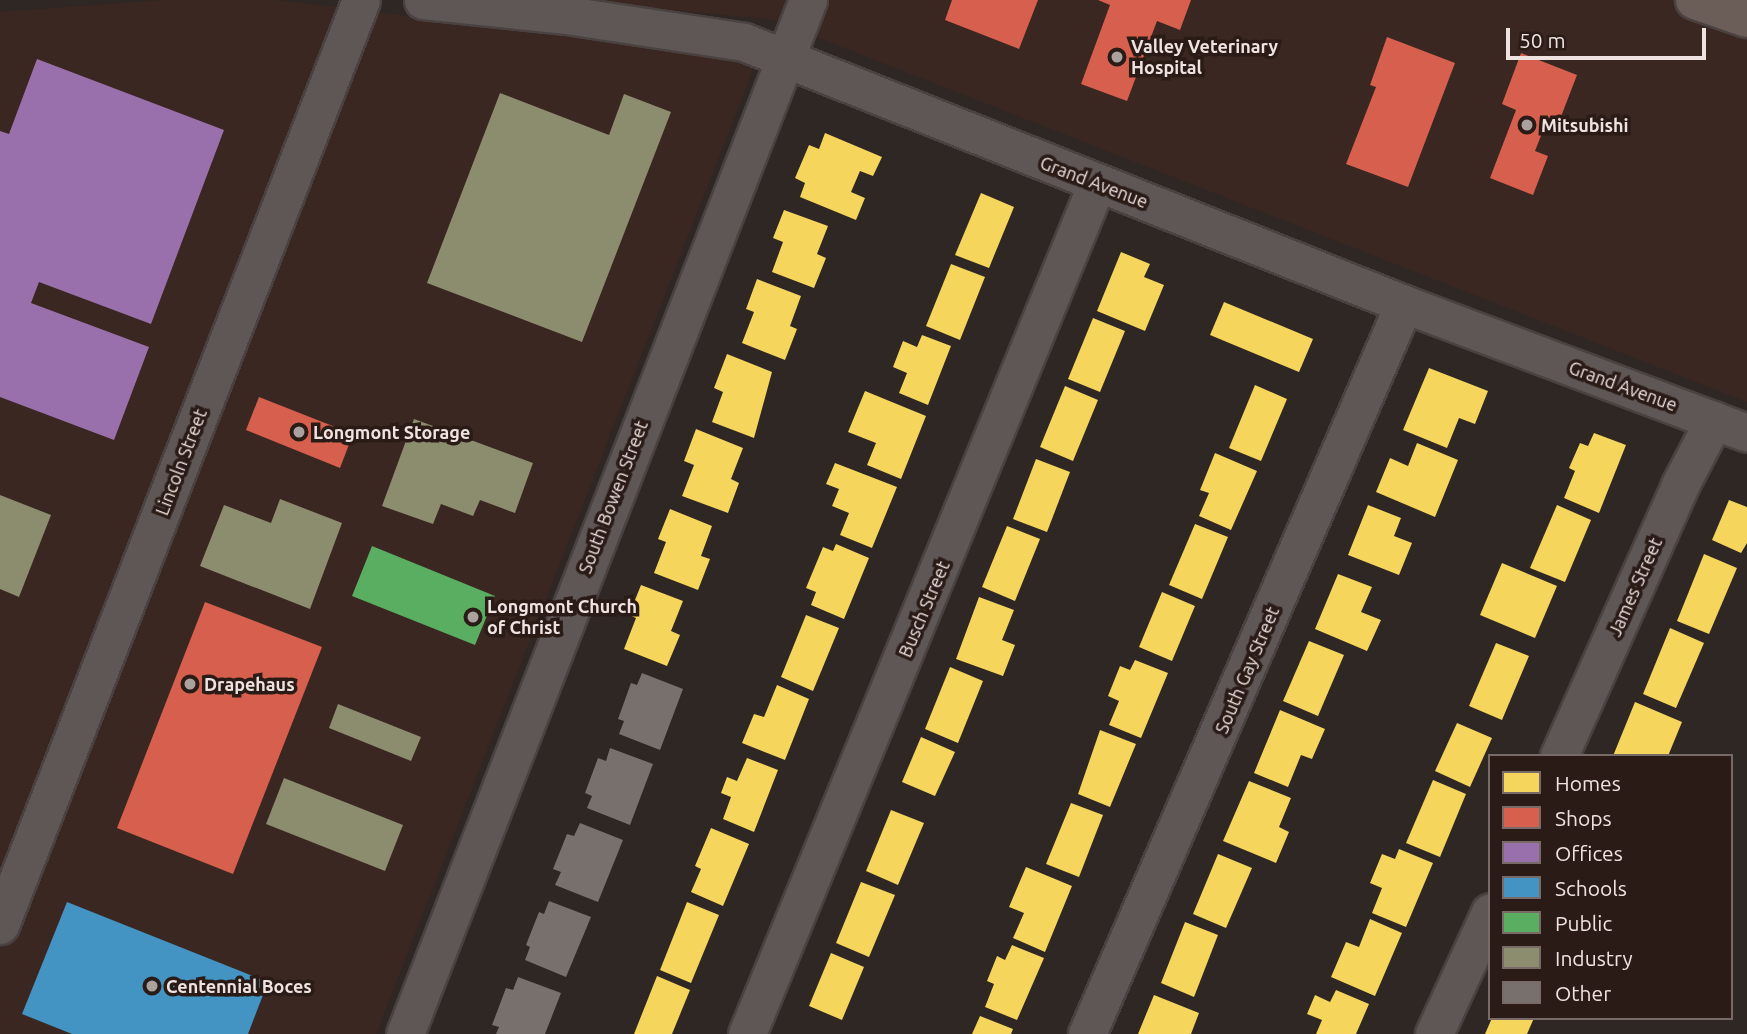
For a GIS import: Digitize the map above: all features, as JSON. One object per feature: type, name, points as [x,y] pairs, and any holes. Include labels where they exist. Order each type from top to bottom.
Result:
[{"type":"highway","points":[[1695,0],[1747,18]]},
{"type":"street","name":"Lincoln Street","points":[[0,925],[361,0]]},
{"type":"street","name":"Grand Avenue","points":[[423,0],[566,15],[744,42],[1404,304],[1730,426]]},
{"type":"street","name":"South Bowen Street","points":[[405,1034],[807,0]]},
{"type":"street","name":"Busch Street","points":[[747,1034],[1097,183]]},
{"type":"street","name":"South Gay Street","points":[[1087,1034],[1404,304]]},
{"type":"street","name":"James Street","points":[[1560,754],[1680,485],[1730,426]]},
{"type":"street","points":[[1434,1034],[1488,916]]},
{"type":"shaded area","points":[[164,0],[277,0],[738,56],[756,62],[376,1034],[0,1034],[0,12]]},
{"type":"shaded area","points":[[574,0],[1747,0],[1747,402],[773,20]]},
{"type":"building: Homes","points":[[825,133],[882,157],[873,176],[860,171],[851,192],[865,198],[856,220],[800,197],[805,183],[795,178],[809,145],[819,149]]},
{"type":"building: Homes","points":[[981,193],[1014,207],[989,268],[955,255]]},
{"type":"building: Homes","points":[[784,210],[828,226],[817,254],[826,258],[814,288],[772,272],[783,242],[773,238]]},
{"type":"building: Homes","points":[[1121,252],[1150,264],[1144,277],[1164,285],[1145,331],[1097,311]]},
{"type":"building: Homes","points":[[951,264],[985,277],[960,340],[926,326]]},
{"type":"building: Homes","points":[[757,279],[801,296],[790,326],[797,329],[785,360],[742,343],[754,312],[746,309]]},
{"type":"building: Homes","points":[[1224,302],[1313,339],[1299,372],[1210,335]]},
{"type":"building: Homes","points":[[1093,318],[1125,331],[1100,392],[1068,379]]},
{"type":"building: Homes","points":[[922,335],[951,346],[928,405],[899,393],[907,373],[893,367],[903,341],[917,347]]},
{"type":"building: Homes","points":[[727,354],[772,372],[754,438],[712,422],[723,392],[714,388]]},
{"type":"building: Homes","points":[[1429,368],[1488,391],[1475,424],[1459,418],[1447,448],[1403,430]]},
{"type":"building: Homes","points":[[1255,385],[1287,399],[1261,461],[1229,448]]},
{"type":"building: Homes","points":[[1065,386],[1098,400],[1073,461],[1040,447]]},
{"type":"building: Homes","points":[[865,391],[926,416],[901,479],[867,465],[876,443],[848,432]]},
{"type":"building: Homes","points":[[696,429],[743,448],[731,479],[739,483],[728,513],[682,496],[694,465],[684,461]]},
{"type":"building: Homes","points":[[1594,433],[1626,445],[1599,513],[1564,498],[1575,471],[1569,468],[1580,443],[1588,446]]},
{"type":"building: Homes","points":[[1417,443],[1458,460],[1435,517],[1376,492],[1390,458],[1408,466]]},
{"type":"building: Homes","points":[[1215,453],[1257,471],[1231,530],[1199,516],[1209,493],[1200,490]]},
{"type":"building: Homes","points":[[1036,459],[1070,472],[1047,532],[1013,519]]},
{"type":"building: Homes","points":[[835,463],[897,487],[872,548],[840,535],[849,513],[832,506],[839,489],[826,484]]},
{"type":"building: Homes","points":[[1729,500],[1747,507],[1747,543],[1741,553],[1712,540]]},
{"type":"building: Homes","points":[[1368,505],[1401,518],[1394,536],[1412,543],[1399,575],[1348,555]]},
{"type":"building: Homes","points":[[1557,505],[1591,520],[1565,582],[1530,568]]},
{"type":"building: Homes","points":[[670,509],[712,526],[701,556],[710,559],[698,590],[654,573],[666,542],[658,539]]},
{"type":"building: Homes","points":[[1195,524],[1228,537],[1202,599],[1169,585]]},
{"type":"building: Homes","points":[[1007,526],[1040,539],[1015,601],[982,587]]},
{"type":"building: Homes","points":[[836,544],[869,558],[844,619],[811,605],[816,592],[806,588],[823,547],[833,551]]},
{"type":"building: Homes","points":[[1704,554],[1737,568],[1709,634],[1677,621]]},
{"type":"building: Homes","points":[[1502,563],[1557,586],[1535,638],[1480,615]]},
{"type":"building: Homes","points":[[1338,574],[1372,587],[1361,612],[1381,620],[1367,651],[1315,629]]},
{"type":"building: Homes","points":[[641,585],[683,601],[671,631],[680,635],[667,666],[624,649],[636,618],[629,615]]},
{"type":"building: Homes","points":[[1162,592],[1195,606],[1172,661],[1139,647]]},
{"type":"building: Homes","points":[[979,597],[1014,610],[1002,640],[1015,645],[1003,676],[956,659]]},
{"type":"building: Homes","points":[[806,615],[839,628],[813,691],[781,677]]},
{"type":"building: Homes","points":[[1670,628],[1704,643],[1676,708],[1643,694]]},
{"type":"building: Homes","points":[[1309,641],[1344,655],[1318,716],[1283,701]]},
{"type":"building: Homes","points":[[1496,643],[1529,656],[1502,720],[1469,706]]},
{"type":"building: Homes","points":[[1135,660],[1168,673],[1141,738],[1109,725],[1119,701],[1108,696],[1120,666],[1130,670]]},
{"type":"building: Homes","points":[[950,667],[983,681],[958,743],[925,729]]},
{"type":"building: Homes","points":[[777,685],[809,699],[785,760],[742,743],[754,714],[764,717]]},
{"type":"building: Homes","points":[[1635,702],[1682,722],[1669,754],[1614,754]]},
{"type":"building: Homes","points":[[1280,710],[1325,729],[1312,759],[1301,755],[1288,787],[1254,773]]},
{"type":"building: Homes","points":[[1457,723],[1492,738],[1470,787],[1435,771]]},
{"type":"building: Homes","points":[[1100,730],[1136,744],[1110,807],[1078,794]]},
{"type":"building: Homes","points":[[921,737],[955,752],[935,796],[902,782]]},
{"type":"building: Homes","points":[[747,758],[778,770],[754,832],[723,819],[731,797],[721,793],[727,777],[737,781]]},
{"type":"building: Homes","points":[[1433,780],[1466,794],[1440,857],[1406,843]]},
{"type":"building: Homes","points":[[1249,781],[1291,798],[1279,827],[1289,832],[1276,863],[1223,841]]},
{"type":"building: Homes","points":[[1071,803],[1103,815],[1079,877],[1046,864]]},
{"type":"building: Homes","points":[[891,810],[924,823],[898,885],[866,871]]},
{"type":"building: Homes","points":[[711,828],[749,844],[723,906],[691,892],[701,869],[695,866]]},
{"type":"building: Homes","points":[[1399,849],[1433,863],[1406,927],[1372,913],[1382,888],[1370,883],[1382,854],[1395,859]]},
{"type":"building: Homes","points":[[1218,854],[1252,868],[1226,928],[1193,914]]},
{"type":"building: Homes","points":[[1026,867],[1072,886],[1045,952],[1013,938],[1024,913],[1009,907]]},
{"type":"building: Homes","points":[[861,882],[895,895],[869,957],[836,943]]},
{"type":"building: Homes","points":[[687,902],[719,915],[691,983],[660,970]]},
{"type":"building: Homes","points":[[1370,919],[1402,933],[1375,996],[1331,977],[1346,942],[1359,947]]},
{"type":"building: Homes","points":[[1185,922],[1218,935],[1194,997],[1161,983]]},
{"type":"building: Homes","points":[[1012,945],[1044,958],[1017,1020],[985,1007],[994,984],[987,981],[997,956],[1005,960]]},
{"type":"building: Homes","points":[[831,953],[864,967],[842,1020],[809,1006]]},
{"type":"building: Homes","points":[[657,976],[690,990],[672,1034],[634,1034]]},
{"type":"building: Homes","points":[[1336,990],[1369,1004],[1356,1034],[1316,1034],[1322,1020],[1307,1014],[1315,995],[1330,1002]]},
{"type":"building: Homes","points":[[1154,995],[1199,1013],[1191,1034],[1138,1034]]},
{"type":"building: Homes","points":[[980,1016],[1013,1029],[1011,1034],[972,1034]]},
{"type":"building: Homes","points":[[1491,1020],[1533,1020],[1527,1034],[1485,1034]]},
{"type":"building: Shops","points":[[952,0],[1038,0],[1019,49],[945,20]]},
{"type":"building: Shops","name":"Valley Veterinary Hospital","points":[[1098,0],[1191,0],[1180,30],[1157,21],[1127,101],[1081,84],[1110,5]]},
{"type":"building: Shops","points":[[1387,37],[1455,63],[1408,187],[1346,164],[1376,87],[1370,85]]},
{"type":"building: Shops","name":"Mitsubishi","points":[[1521,53],[1577,75],[1557,127],[1546,123],[1535,151],[1548,156],[1533,195],[1490,178],[1516,110],[1502,104]]},
{"type":"building: Shops","name":"Longmont Storage","points":[[259,397],[353,434],[340,468],[246,430]]},
{"type":"building: Shops","points":[[205,602],[322,647],[233,874],[117,828]]},
{"type":"building: Offices","points":[[37,59],[224,130],[151,324],[39,282],[31,303],[149,347],[114,440],[0,397],[0,131],[9,134]]},
{"type":"building: Schools","points":[[67,902],[268,982],[248,1034],[72,1034],[22,1014]]},
{"type":"building: Public","points":[[372,546],[495,596],[475,645],[352,596]]},
{"type":"building: Industry","points":[[500,93],[609,135],[624,94],[671,112],[582,342],[427,283]]},
{"type":"building: Industry","points":[[414,419],[533,463],[515,513],[480,500],[473,516],[441,504],[433,524],[382,506]]},
{"type":"building: Industry","points":[[0,495],[51,515],[19,597],[0,589]]},
{"type":"building: Industry","points":[[280,499],[342,523],[310,609],[200,566],[224,505],[271,523]]},
{"type":"building: Industry","points":[[338,704],[421,737],[411,761],[329,728]]},
{"type":"building: Industry","points":[[284,778],[403,825],[385,871],[266,824]]},
{"type":"building: Other","points":[[642,673],[683,689],[660,750],[619,734],[624,721],[618,719],[631,683],[637,685]]},
{"type":"building: Other","points":[[610,748],[653,764],[630,825],[587,808],[592,796],[585,793],[598,758],[606,761]]},
{"type":"building: Other","points":[[580,823],[623,840],[598,902],[555,885],[561,872],[553,869],[567,834],[574,836]]},
{"type":"building: Other","points":[[549,901],[591,917],[566,977],[525,960],[530,947],[526,945],[539,912],[544,914]]},
{"type":"building: Other","points":[[518,977],[561,993],[545,1034],[496,1034],[499,1027],[492,1025],[506,988],[513,990]]},
{"type":"place","name":"Valley Veterinary Hospital","points":[[1117,57]]},
{"type":"place","name":"Mitsubishi","points":[[1527,125]]},
{"type":"place","name":"Longmont Storage","points":[[299,432]]},
{"type":"place","name":"Longmont Church of Christ","points":[[473,617]]},
{"type":"place","name":"Drapehaus","points":[[190,684]]},
{"type":"place","name":"Centennial Boces","points":[[152,986]]}]
